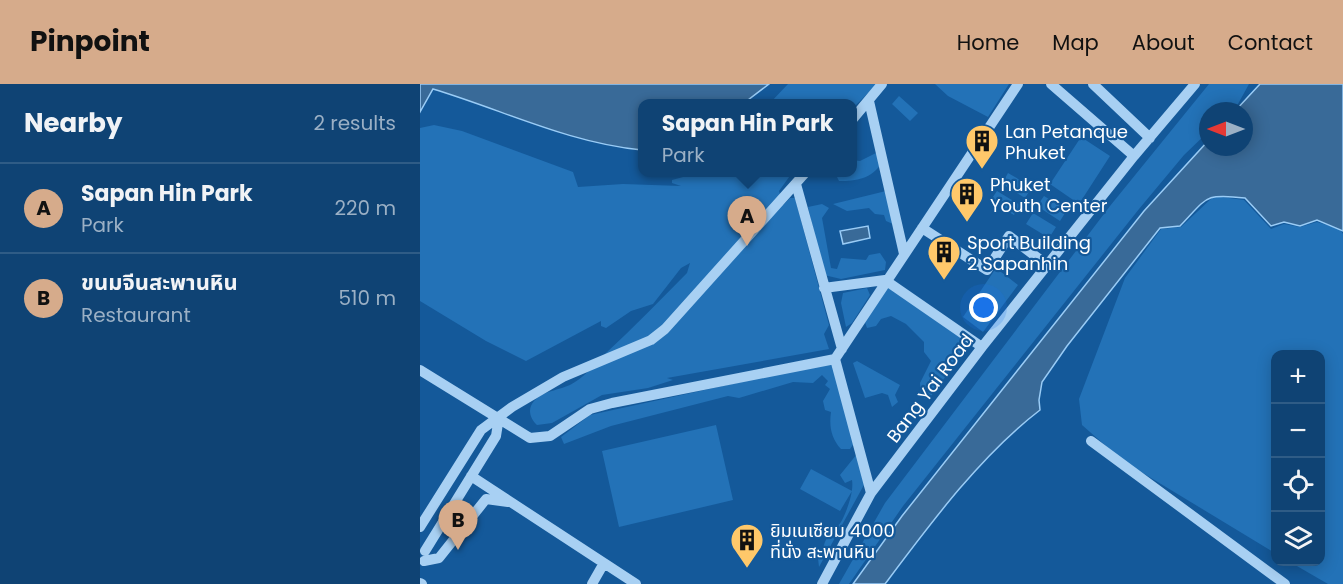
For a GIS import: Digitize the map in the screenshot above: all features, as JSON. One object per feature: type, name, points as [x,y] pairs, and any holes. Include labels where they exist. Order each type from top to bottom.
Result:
[{"type":"street","points":[[857,114],[882,84]]},
{"type":"street","points":[[420,370],[531,438],[550,436],[590,409],[612,403],[835,359],[885,280],[1018,84]]},
{"type":"street","points":[[1052,84],[1134,156]]},
{"type":"street","name":"Bang Yai Road","points":[[822,584],[871,493],[982,347],[1134,156],[1195,84]]},
{"type":"street","points":[[1094,85],[1150,138]]},
{"type":"street","points":[[869,100],[904,254]]},
{"type":"street","points":[[420,527],[482,430],[563,377],[651,340],[665,329],[802,177]]},
{"type":"street","points":[[796,184],[842,349]]},
{"type":"street","points":[[922,228],[987,270],[1008,237],[1047,265]]},
{"type":"street","points":[[824,288],[885,280],[982,347]]},
{"type":"street","points":[[835,359],[871,493]]},
{"type":"street","points":[[499,417],[496,436],[422,556],[439,558],[486,499],[512,502]]},
{"type":"street","points":[[1091,441],[1285,584]]},
{"type":"street","points":[[471,476],[636,584]]},
{"type":"street","points":[[592,584],[604,563]]},
{"type":"shaded area","points":[[420,84],[769,84],[749,99],[638,99],[638,149],[562,133],[433,89],[420,112]]},
{"type":"shaded area","points":[[788,84],[877,84],[857,104],[857,99],[774,99]]},
{"type":"shaded area","points":[[935,84],[1009,84],[988,117],[948,96]]},
{"type":"shaded area","points":[[1209,84],[1249,84],[1239,102],[1199,102],[1199,141],[1139,209],[903,506],[849,584],[839,584],[885,503],[1110,206]]},
{"type":"shaded area","points":[[1260,84],[1343,84],[1343,231],[1317,220],[1300,226],[1284,222],[1271,226],[1245,198],[1221,196],[1202,203],[1180,226],[1160,228],[1067,346],[1042,382],[1040,410],[997,448],[957,491],[885,584],[853,584],[902,516],[1144,211],[1199,151],[1199,156],[1253,156],[1253,102],[1243,102]]},
{"type":"shaded area","points":[[899,96],[918,113],[910,121],[892,104]]},
{"type":"shaded area","points":[[434,125],[462,131],[573,172],[578,187],[623,184],[681,186],[672,183],[672,180],[683,177],[789,177],[779,191],[783,205],[790,198],[795,198],[829,325],[824,334],[829,349],[667,378],[673,380],[648,388],[602,395],[552,423],[537,425],[530,414],[534,401],[543,394],[570,385],[583,376],[687,273],[690,263],[681,268],[653,304],[631,311],[606,328],[601,326],[601,321],[526,361],[486,341],[420,301],[420,128]]},
{"type":"shaded area","points":[[1081,137],[1110,156],[1079,204],[1050,184]]},
{"type":"shaded area","points":[[878,152],[882,163],[868,176],[858,180],[839,181],[837,177],[857,177],[857,161]]},
{"type":"shaded area","points":[[1008,173],[1032,187],[1025,198],[1002,184]]},
{"type":"shaded area","points":[[886,191],[893,224],[886,221],[884,215],[875,214],[869,208],[847,211],[833,204]]},
{"type":"shaded area","points":[[997,191],[1020,205],[1014,215],[990,201]]},
{"type":"shaded area","points":[[1044,196],[1067,210],[1060,221],[1037,206]]},
{"type":"shaded area","points":[[1214,196],[1244,200],[1271,229],[1284,224],[1300,227],[1317,222],[1340,229],[1343,234],[1343,584],[1328,584],[1297,566],[1325,566],[1325,350],[1271,350],[1271,551],[1123,461],[1082,425],[1079,399],[1125,278],[1161,229],[1181,227]]},
{"type":"shaded area","points":[[822,204],[829,208],[822,218],[831,268],[837,269],[841,258],[866,260],[869,255],[880,253],[886,262],[885,270],[841,279],[824,275],[808,207]]},
{"type":"shaded area","points":[[1033,213],[1056,227],[1049,238],[1026,224]]},
{"type":"shaded area","points":[[868,226],[870,238],[843,244],[840,231]]},
{"type":"shaded area","points":[[996,268],[1018,285],[983,332],[963,317]]},
{"type":"shaded area","points":[[886,286],[965,339],[967,348],[928,400],[921,397],[920,383],[931,361],[924,352],[924,342],[906,324],[891,316],[881,319],[876,326],[867,328],[865,322]]},
{"type":"shaded area","points":[[867,288],[870,295],[852,323],[846,327],[841,303],[843,293]]},
{"type":"shaded area","points":[[857,361],[900,385],[895,395],[898,402],[892,407],[888,395],[882,393],[865,398],[853,363]]},
{"type":"shaded area","points":[[833,362],[855,442],[850,449],[841,449],[833,436],[831,412],[825,410],[823,401],[830,389],[825,385],[828,381],[822,375],[813,383],[793,382],[739,398],[728,396],[611,426],[564,444],[561,437],[590,415]]},
{"type":"shaded area","points":[[716,425],[733,500],[619,527],[602,451]]},
{"type":"shaded area","points":[[857,454],[865,483],[819,567],[818,558],[826,539],[841,522],[851,496],[852,480],[845,483],[840,475]]},
{"type":"shaded area","points":[[811,469],[852,491],[840,511],[800,489]]},
{"type":"place","name":"Lan Petanque Phuket","points":[[982,170]]},
{"type":"place","name":"Phuket Youth Center","points":[[967,223]]},
{"type":"place","name":"Sapan Hin Park","points":[[747,246]]},
{"type":"place","name":"Sport Building 2 Sapanhin","points":[[944,281]]},
{"type":"place","name":"ขนมจีนสะพานหิน","points":[[458,550]]},
{"type":"place","name":"ยิมเนเซียม 4000 ที่นั่ง สะพานหิน","points":[[747,569]]}]
